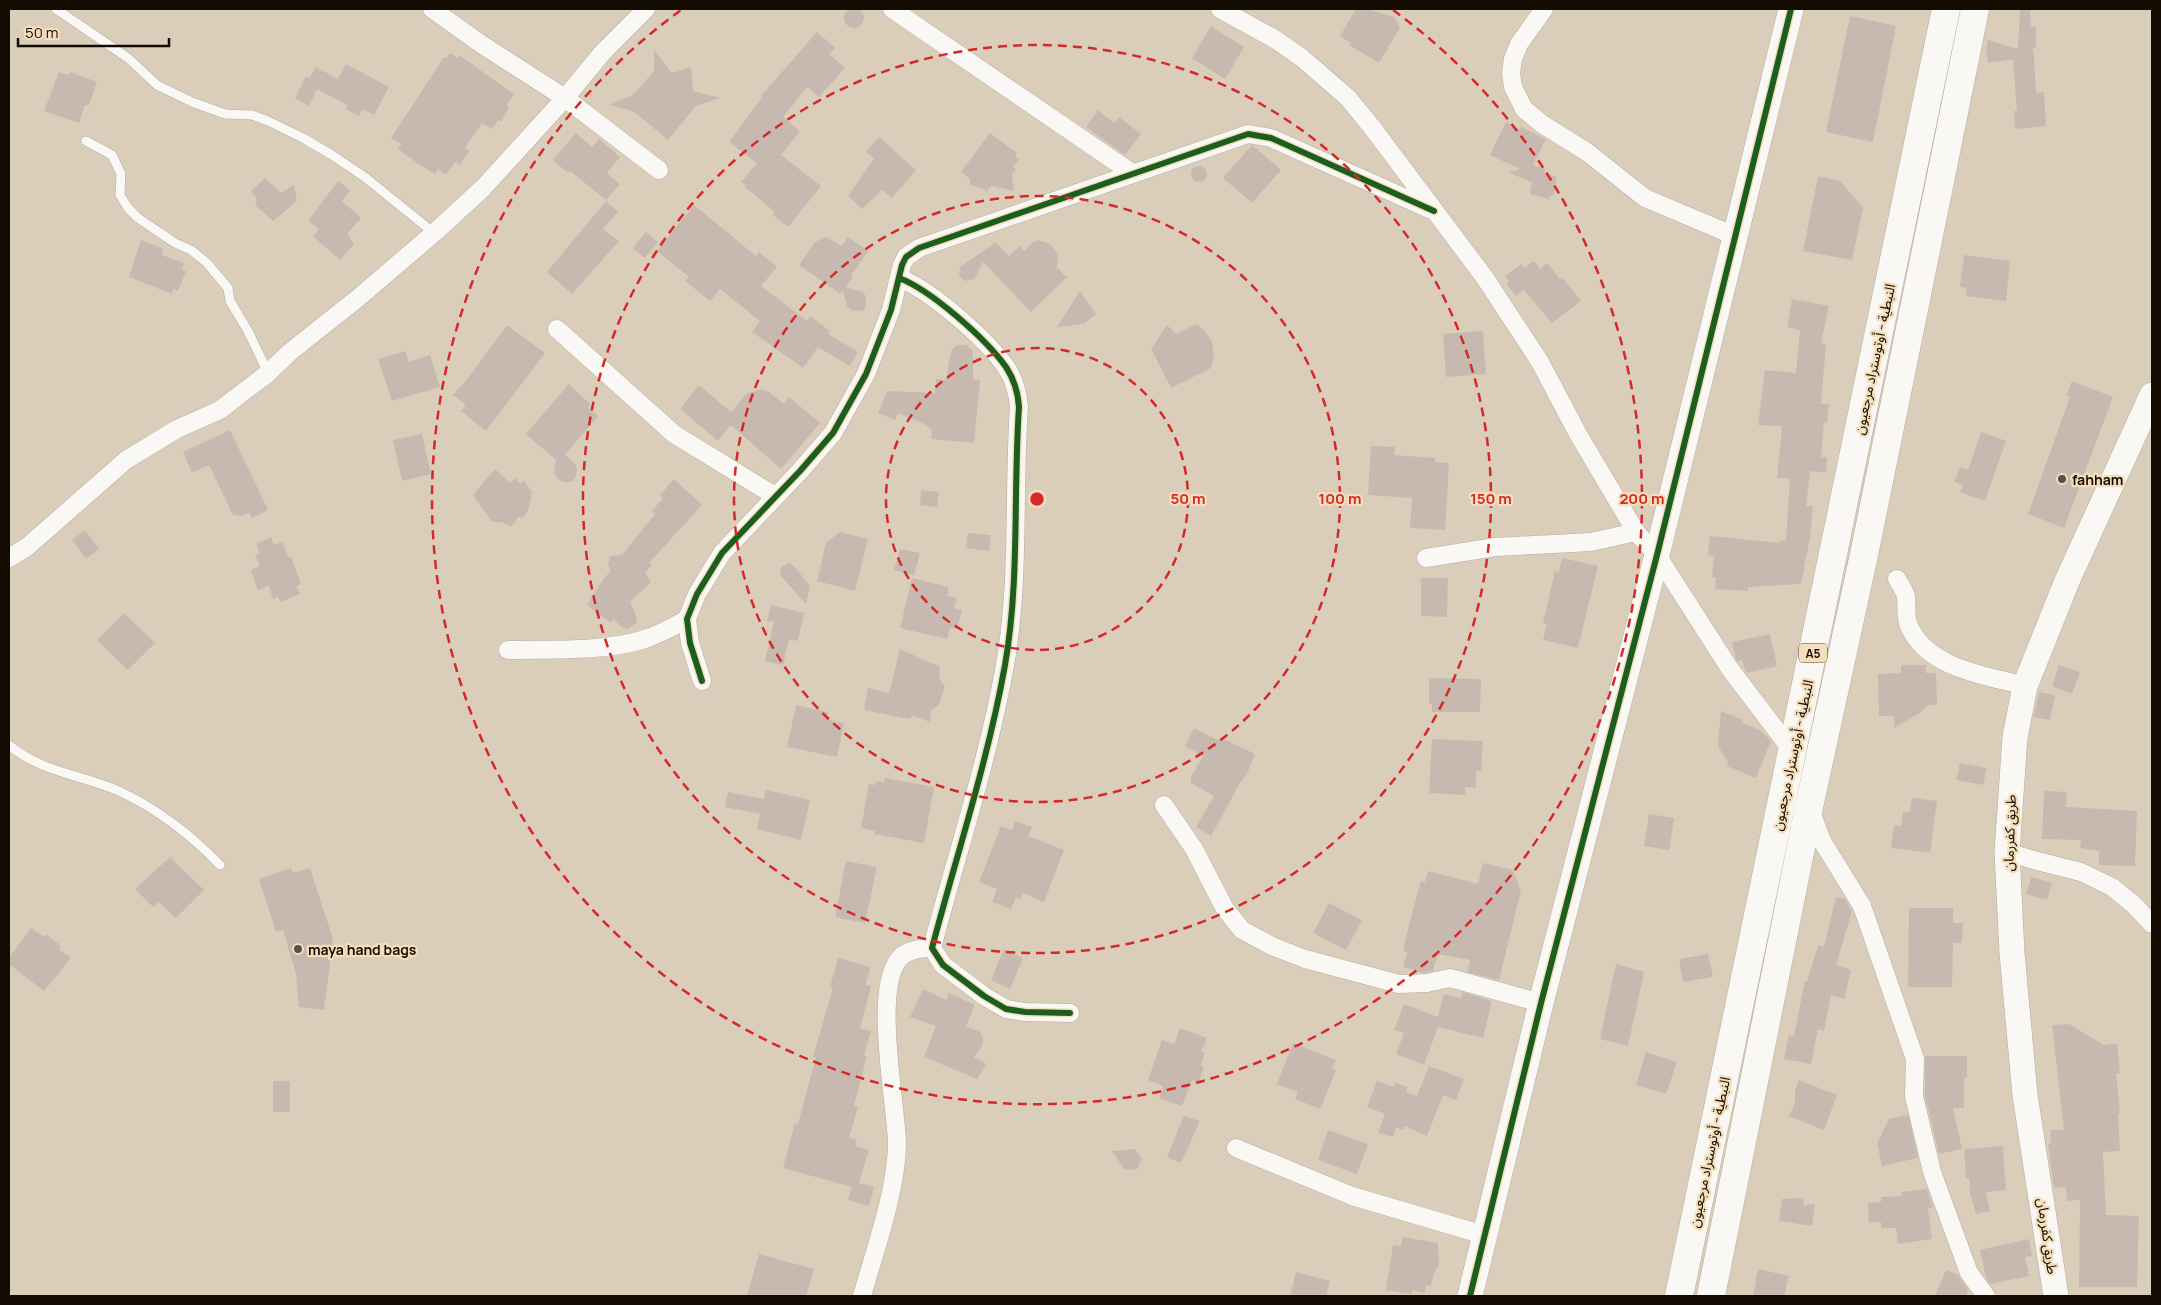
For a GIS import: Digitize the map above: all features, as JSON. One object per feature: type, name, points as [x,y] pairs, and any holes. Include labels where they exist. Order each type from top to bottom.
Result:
[{"type":"highway","name":"النبطية - أوتوستراد مرجعيون","points":[[1679,1296],[1946,9]]},
{"type":"highway","name":"النبطية - أوتوستراد مرجعيون","points":[[1711,1296],[1809,807],[1866,550],[1975,9]]},
{"type":"street","points":[[432,9],[481,44],[565,98],[660,170]]},
{"type":"street","points":[[9,558],[27,547],[126,460],[177,429],[220,410],[268,373],[290,352],[358,298],[434,233],[483,188],[565,98],[603,52],[646,9]]},
{"type":"street","points":[[892,9],[1132,173]]},
{"type":"street","points":[[1220,9],[1272,38],[1302,58],[1348,98],[1484,278],[1540,362],[1578,434],[1636,532],[1657,554],[1730,669],[1793,752]]},
{"type":"street","points":[[1544,9],[1519,44],[1513,58],[1511,73],[1513,87],[1524,109],[1542,124],[1588,152],[1645,198],[1736,236]]},
{"type":"street","points":[[1470,1296],[1541,1003],[1657,554],[1791,9]]},
{"type":"street","points":[[702,681],[690,643],[687,619],[697,594],[722,553],[800,471],[833,433],[866,374],[891,310],[906,257],[919,248],[1248,134],[1271,138],[1434,211]]},
{"type":"street","points":[[899,278],[916,286],[940,302],[988,347],[1006,368],[1018,392],[1019,407],[1012,615],[1005,664],[973,807],[932,948],[943,965],[984,996],[1006,1009],[1025,1012],[1070,1013]]},
{"type":"street","points":[[557,330],[674,434],[775,496]]},
{"type":"street","name":"طريق كفررمان","points":[[2056,1296],[2025,1095],[2012,953],[2007,852],[2015,737],[2025,686],[2067,581],[2152,395]]},
{"type":"street","points":[[1426,558],[1495,547],[1591,542],[1636,532]]},
{"type":"street","points":[[1897,579],[1905,594],[1909,625],[1917,639],[1930,654],[1967,670],[2025,686]]},
{"type":"street","points":[[508,650],[596,648],[640,641],[661,633],[687,619]]},
{"type":"street","points":[[1164,805],[1194,849],[1225,909],[1242,930],[1272,946],[1304,959],[1399,984],[1427,983],[1450,978],[1541,1003]]},
{"type":"street","points":[[1809,807],[1822,841],[1862,906],[1915,1059],[1914,1096],[1932,1172],[1969,1273],[1987,1296]]},
{"type":"street","points":[[2007,852],[2081,872],[2112,887],[2134,905],[2152,924]]},
{"type":"street","points":[[862,1296],[892,1180],[897,1145],[888,1053],[888,994],[893,971],[902,956],[917,948],[932,948]]},
{"type":"street","points":[[1236,1148],[1352,1196],[1484,1235]]},
{"type":"lane","points":[[56,9],[128,58],[157,85],[192,102],[224,114],[252,115],[268,121],[325,151],[366,178],[434,233]]},
{"type":"lane","points":[[86,142],[112,155],[121,174],[120,195],[128,208],[138,218],[175,243],[191,250],[207,262],[228,288],[230,300],[248,331],[268,373]]},
{"type":"lane","points":[[9,745],[37,764],[121,792],[150,808],[185,832],[220,865]]},
{"type":"building","points":[[854,8],[861,11],[864,18],[861,25],[854,28],[847,25],[844,18],[847,11]]},
{"type":"building","points":[[1356,9],[1367,9],[1394,17],[1398,22],[1400,28],[1379,63],[1349,45],[1351,43],[1340,36]]},
{"type":"building","points":[[2020,10],[2030,10],[2031,27],[2036,27],[2036,48],[2033,48],[2033,54],[2036,55],[2034,55],[2036,93],[2044,92],[2046,126],[2015,129],[2014,111],[2017,111],[2013,59],[1988,63],[1986,50],[1988,40],[2018,49]]},
{"type":"building","points":[[1850,16],[1896,26],[1873,142],[1826,132]]},
{"type":"building","points":[[1211,26],[1244,47],[1225,79],[1192,58]]},
{"type":"building","points":[[817,32],[835,48],[829,54],[845,68],[819,97],[807,87],[783,117],[800,131],[781,155],[821,186],[788,227],[773,215],[775,212],[741,182],[757,163],[729,142],[761,96]]},
{"type":"building","points":[[654,50],[672,73],[691,67],[693,91],[720,98],[696,106],[668,140],[633,111],[609,105],[633,95],[654,71]]},
{"type":"building","points":[[450,53],[457,58],[459,55],[514,94],[506,106],[509,108],[501,122],[498,120],[492,129],[482,123],[465,148],[469,151],[460,165],[455,162],[446,175],[438,169],[435,174],[420,165],[398,149],[401,144],[391,138],[444,57],[446,58]]},
{"type":"building","points":[[346,64],[389,87],[374,115],[363,109],[359,116],[345,109],[347,105],[317,89],[309,106],[295,98],[306,76],[309,78],[316,67],[338,79]]},
{"type":"building","points":[[59,72],[69,75],[70,72],[97,82],[89,105],[85,105],[79,123],[44,111]]},
{"type":"building","points":[[1098,110],[1114,123],[1119,117],[1141,134],[1125,155],[1086,127]]},
{"type":"building","points":[[1506,122],[1546,139],[1533,165],[1545,169],[1544,173],[1557,177],[1553,196],[1550,195],[1549,199],[1530,194],[1532,183],[1509,172],[1520,169],[1490,155]]},
{"type":"building","points":[[576,133],[592,147],[599,139],[620,157],[607,173],[620,184],[606,200],[553,160]]},
{"type":"building","points":[[990,133],[1017,153],[1015,156],[1019,159],[1013,167],[1016,169],[1012,175],[1014,191],[991,186],[987,192],[970,185],[970,179],[961,172]]},
{"type":"building","points":[[879,137],[916,170],[892,198],[882,190],[862,209],[848,196],[874,159],[866,152]]},
{"type":"building","points":[[1252,145],[1281,170],[1252,203],[1223,178]]},
{"type":"building","points":[[1196,166],[1202,166],[1207,171],[1205,180],[1196,182],[1191,177],[1191,171]]},
{"type":"building","points":[[1818,176],[1840,181],[1863,208],[1852,260],[1803,251]]},
{"type":"building","points":[[265,178],[281,193],[294,185],[297,201],[273,221],[255,205],[257,199],[251,191]]},
{"type":"building","points":[[338,181],[350,190],[342,201],[361,218],[347,234],[354,244],[340,260],[313,236],[319,229],[308,221]]},
{"type":"building","points":[[606,201],[618,212],[603,229],[619,241],[572,294],[547,272]]},
{"type":"building","points":[[694,205],[756,256],[759,252],[777,267],[761,286],[807,321],[810,316],[830,331],[828,334],[858,352],[850,366],[818,347],[803,368],[752,332],[760,321],[720,289],[710,301],[685,281],[689,277],[657,251]]},
{"type":"building","points":[[646,232],[658,242],[645,258],[633,248]]},
{"type":"building","points":[[826,237],[842,246],[848,237],[868,251],[846,287],[862,292],[866,296],[866,307],[862,311],[851,310],[847,306],[843,291],[840,294],[799,265],[815,242]]},
{"type":"building","points":[[141,240],[164,249],[162,255],[184,263],[182,270],[186,271],[178,291],[173,289],[172,294],[129,277]]},
{"type":"building","points":[[1038,240],[1050,244],[1058,254],[1057,268],[1067,277],[1031,312],[983,262],[974,279],[965,281],[959,276],[960,267],[996,242],[1009,256],[1020,246],[1024,251],[1033,242]]},
{"type":"building","points":[[1964,255],[2010,261],[2006,301],[1966,296],[1967,288],[1960,287]]},
{"type":"building","points":[[1535,262],[1540,269],[1547,263],[1560,279],[1562,277],[1581,301],[1552,323],[1524,290],[1516,296],[1506,284],[1509,281],[1505,276],[1521,264],[1524,268]]},
{"type":"building","points":[[1080,291],[1096,314],[1084,324],[1057,327]]},
{"type":"building","points":[[1792,299],[1829,306],[1821,343],[1826,344],[1821,404],[1829,404],[1827,423],[1824,422],[1821,457],[1827,457],[1826,473],[1810,471],[1806,506],[1813,506],[1810,537],[1801,584],[1748,587],[1748,591],[1715,589],[1716,578],[1712,577],[1714,556],[1708,555],[1710,536],[1780,543],[1780,540],[1786,541],[1790,479],[1777,478],[1782,426],[1758,425],[1765,370],[1796,373],[1800,330],[1787,327]]},
{"type":"building","points":[[1196,324],[1204,330],[1212,342],[1214,356],[1211,368],[1171,388],[1151,349],[1167,325],[1176,334]]},
{"type":"building","points":[[507,325],[545,353],[486,431],[461,411],[466,405],[453,395],[469,377]]},
{"type":"building","points":[[1483,331],[1486,374],[1446,377],[1443,334]]},
{"type":"building","points":[[957,345],[966,345],[973,351],[973,379],[980,380],[974,443],[931,439],[932,430],[922,423],[898,413],[895,420],[878,413],[887,391],[935,393],[936,379],[946,380],[951,351]]},
{"type":"building","points":[[405,351],[409,362],[430,355],[440,387],[392,401],[378,359]]},
{"type":"building","points":[[2072,381],[2113,397],[2064,528],[2028,514],[2070,397],[2066,396]]},
{"type":"building","points":[[569,384],[590,404],[588,408],[598,416],[565,455],[575,464],[577,470],[576,476],[567,483],[560,481],[556,477],[554,472],[556,460],[526,434]]},
{"type":"building","points":[[699,385],[731,412],[746,394],[761,389],[769,392],[784,404],[789,397],[820,423],[781,469],[731,425],[718,441],[680,409]]},
{"type":"building","points":[[230,430],[268,510],[252,518],[249,513],[241,516],[233,515],[209,465],[192,473],[183,452]]},
{"type":"building","points":[[1981,432],[2006,441],[1985,501],[1960,492],[1963,485],[1954,482],[1960,467],[1968,470]]},
{"type":"building","points":[[422,434],[431,474],[402,481],[393,440]]},
{"type":"building","points":[[1371,446],[1395,447],[1394,455],[1435,458],[1435,462],[1449,463],[1445,530],[1410,528],[1412,498],[1368,495]]},
{"type":"building","points":[[495,469],[510,483],[515,478],[521,484],[524,480],[532,492],[528,511],[522,519],[519,516],[511,527],[501,522],[492,522],[473,495]]},
{"type":"building","points":[[674,479],[702,505],[649,563],[652,565],[645,573],[651,582],[630,602],[637,618],[636,623],[628,629],[623,628],[613,619],[611,623],[587,605],[604,578],[611,571],[608,564],[610,556],[622,555],[655,514],[652,511],[663,498],[660,495]]},
{"type":"building","points":[[921,490],[939,492],[937,507],[920,505]]},
{"type":"building","points":[[85,530],[99,549],[86,559],[72,540]]},
{"type":"building","points":[[840,532],[868,539],[855,591],[817,581],[826,543]]},
{"type":"building","points":[[968,533],[991,535],[989,551],[966,548]]},
{"type":"building","points":[[271,537],[274,545],[282,542],[289,558],[291,557],[301,584],[296,586],[300,594],[280,602],[278,597],[273,599],[269,586],[258,590],[251,570],[260,566],[255,555],[260,554],[256,544]]},
{"type":"building","points":[[900,549],[920,553],[914,575],[894,570]]},
{"type":"building","points":[[1562,558],[1598,566],[1578,648],[1543,640],[1547,624],[1543,623],[1555,571],[1559,572]]},
{"type":"building","points":[[789,563],[794,566],[810,586],[806,604],[780,575],[781,567]]},
{"type":"building","points":[[912,578],[949,587],[947,596],[957,598],[954,608],[962,610],[957,629],[950,628],[947,639],[900,628]]},
{"type":"building","points":[[1421,578],[1448,578],[1447,617],[1421,616]]},
{"type":"building","points":[[771,605],[804,613],[798,641],[789,639],[783,665],[765,661],[774,622],[767,621]]},
{"type":"building","points":[[124,613],[155,643],[128,670],[97,640]]},
{"type":"building","points":[[1770,634],[1777,666],[1746,673],[1742,660],[1737,661],[1736,659],[1732,642]]},
{"type":"building","points":[[900,649],[940,667],[939,679],[945,686],[939,705],[931,710],[930,722],[914,716],[908,719],[864,710],[868,688],[889,693]]},
{"type":"building","points":[[1901,665],[1926,665],[1926,673],[1936,673],[1937,705],[1928,705],[1920,713],[1894,728],[1894,716],[1879,716],[1878,674],[1901,673]]},
{"type":"building","points":[[2059,665],[2080,672],[2072,694],[2052,686]]},
{"type":"building","points":[[1429,678],[1481,679],[1480,712],[1432,712],[1432,704],[1429,704]]},
{"type":"building","points":[[2039,692],[2055,695],[2050,720],[2034,717]]},
{"type":"building","points":[[796,705],[828,712],[827,720],[844,723],[837,757],[787,747]]},
{"type":"building","points":[[1721,711],[1743,720],[1741,722],[1760,730],[1771,741],[1756,778],[1727,766],[1728,762],[1718,746]]},
{"type":"building","points":[[1194,728],[1220,741],[1222,738],[1255,754],[1247,774],[1240,783],[1211,836],[1196,827],[1214,796],[1191,783],[1191,777],[1203,756],[1185,746]]},
{"type":"building","points":[[1432,739],[1483,741],[1481,771],[1476,771],[1476,788],[1465,787],[1465,795],[1429,793]]},
{"type":"building","points":[[1960,763],[1987,768],[1983,785],[1956,780]]},
{"type":"building","points":[[885,778],[934,787],[924,843],[874,834],[875,831],[861,828],[869,784],[875,785],[876,781],[884,783]]},
{"type":"building","points":[[766,790],[810,800],[801,840],[757,829],[760,814],[725,807],[728,792],[764,799]]},
{"type":"building","points":[[2044,791],[2067,792],[2066,807],[2137,811],[2135,866],[2099,865],[2099,851],[2080,848],[2081,840],[2042,839]]},
{"type":"building","points":[[1912,798],[1937,801],[1930,853],[1891,848],[1894,825],[1901,826],[1903,812],[1910,812]]},
{"type":"building","points":[[1649,814],[1674,818],[1669,850],[1644,846]]},
{"type":"building","points":[[1015,821],[1032,827],[1028,836],[1064,850],[1044,902],[1023,893],[1020,899],[1016,897],[1011,909],[992,902],[997,889],[979,882],[1001,826],[1012,830]]},
{"type":"building","points":[[170,857],[204,890],[176,918],[159,902],[153,907],[135,889]]},
{"type":"building","points":[[846,861],[877,867],[865,923],[835,917]]},
{"type":"building","points":[[1483,863],[1513,870],[1521,891],[1499,980],[1467,972],[1470,960],[1438,954],[1433,971],[1423,973],[1403,967],[1407,952],[1403,951],[1411,917],[1421,881],[1425,882],[1428,871],[1478,884]]},
{"type":"building","points":[[291,868],[293,873],[310,868],[333,939],[324,1010],[299,1007],[296,974],[283,930],[276,932],[259,879]]},
{"type":"building","points":[[2031,877],[2052,883],[2047,900],[2026,894]]},
{"type":"building","points":[[1836,897],[1845,899],[1852,911],[1836,965],[1851,970],[1844,999],[1831,995],[1824,1031],[1818,1029],[1811,1064],[1784,1059],[1789,1035],[1794,1036],[1805,981],[1807,982],[1818,945],[1824,947]]},
{"type":"building","points":[[1329,903],[1362,920],[1346,950],[1313,933]]},
{"type":"building","points":[[1909,908],[1953,908],[1953,923],[1963,923],[1962,943],[1953,943],[1952,987],[1908,987]]},
{"type":"building","points":[[31,928],[44,937],[46,934],[61,946],[59,949],[71,958],[44,991],[9,964],[9,958]]},
{"type":"building","points":[[1004,949],[1023,958],[1010,989],[991,980]]},
{"type":"building","points":[[1708,954],[1713,977],[1683,982],[1679,959]]},
{"type":"building","points":[[838,958],[870,967],[866,985],[871,986],[860,1028],[871,1031],[864,1055],[867,1056],[854,1106],[858,1107],[849,1138],[857,1140],[855,1146],[869,1150],[859,1183],[874,1187],[869,1206],[848,1200],[852,1187],[783,1168],[795,1123],[798,1124],[816,1057],[813,1057],[833,988],[830,987]]},
{"type":"building","points":[[1616,964],[1644,972],[1628,1046],[1600,1039]]},
{"type":"building","points":[[923,989],[946,1000],[949,993],[975,1005],[966,1026],[980,1032],[983,1038],[982,1046],[974,1057],[986,1064],[977,1079],[924,1057],[936,1026],[910,1017]]},
{"type":"building","points":[[1462,992],[1492,1001],[1483,1038],[1438,1027],[1424,1065],[1396,1054],[1404,1033],[1394,1030],[1404,1004],[1438,1017],[1444,994],[1461,998]]},
{"type":"building","points":[[2069,1024],[2104,1045],[2117,1043],[2120,1073],[2116,1073],[2120,1113],[2118,1114],[2120,1151],[2103,1152],[2106,1215],[2139,1216],[2137,1287],[2079,1287],[2080,1200],[2067,1201],[2066,1187],[2054,1188],[2048,1144],[2051,1144],[2050,1130],[2064,1130],[2052,1025]]},
{"type":"building","points":[[1180,1028],[1207,1038],[1201,1052],[1205,1053],[1201,1065],[1204,1067],[1199,1083],[1192,1080],[1182,1106],[1159,1098],[1163,1086],[1148,1080],[1162,1040],[1174,1044]]},
{"type":"building","points":[[1293,1043],[1336,1060],[1332,1068],[1336,1070],[1320,1109],[1295,1099],[1298,1092],[1277,1084]]},
{"type":"building","points":[[1646,1052],[1677,1062],[1666,1094],[1636,1085]]},
{"type":"building","points":[[1925,1056],[1967,1056],[1967,1078],[1964,1078],[1964,1108],[1953,1108],[1962,1149],[1939,1154],[1925,1095]]},
{"type":"building","points":[[1429,1066],[1464,1079],[1456,1100],[1443,1095],[1427,1136],[1405,1126],[1403,1130],[1396,1127],[1393,1137],[1378,1133],[1385,1114],[1367,1107],[1377,1081],[1394,1087],[1395,1083],[1408,1087],[1406,1092],[1417,1096]]},
{"type":"building","points":[[1799,1080],[1837,1095],[1824,1130],[1789,1116],[1795,1103],[1795,1090]]},
{"type":"building","points":[[273,1081],[290,1081],[290,1112],[273,1112]]},
{"type":"building","points":[[1908,1115],[1918,1158],[1882,1166],[1877,1143],[1889,1119]]},
{"type":"building","points":[[1184,1116],[1200,1121],[1181,1163],[1167,1157]]},
{"type":"building","points":[[1328,1130],[1368,1144],[1357,1174],[1318,1160]]},
{"type":"building","points":[[2003,1146],[2006,1190],[1986,1192],[1990,1211],[1976,1214],[1970,1193],[1969,1178],[1966,1178],[1964,1149]]},
{"type":"building","points":[[1135,1149],[1142,1159],[1137,1169],[1125,1170],[1112,1151]]},
{"type":"building","points":[[1927,1189],[1933,1208],[1928,1208],[1932,1239],[1898,1244],[1896,1228],[1881,1228],[1881,1222],[1869,1223],[1868,1203],[1881,1202],[1881,1197],[1902,1196],[1901,1192]]},
{"type":"building","points":[[1803,1198],[1804,1205],[1815,1204],[1812,1226],[1779,1221],[1782,1199]]},
{"type":"building","points":[[1403,1237],[1438,1243],[1439,1265],[1433,1276],[1431,1286],[1426,1285],[1425,1293],[1412,1290],[1412,1294],[1386,1290],[1393,1245],[1401,1246]]},
{"type":"building","points":[[2029,1239],[2032,1256],[2025,1257],[2029,1276],[1990,1284],[1986,1278],[1980,1250]]},
{"type":"building","points":[[759,1254],[814,1269],[806,1296],[747,1296]]},
{"type":"building","points":[[1758,1269],[1789,1276],[1784,1296],[1753,1296]]},
{"type":"building","points":[[1946,1270],[1958,1275],[1968,1290],[1966,1296],[1935,1296]]},
{"type":"building","points":[[1296,1272],[1330,1281],[1326,1296],[1290,1296]]},
{"type":"cycle path","points":[[1470,1296],[1541,1003],[1657,555],[1791,9]]},
{"type":"cycle path","points":[[702,681],[690,643],[687,619],[697,594],[722,553],[800,471],[833,433],[866,374],[891,310],[902,265],[906,257],[919,248],[1248,134],[1271,138],[1434,211]]},
{"type":"cycle path","points":[[899,278],[912,284],[942,304],[985,343],[1009,372],[1015,386],[1019,407],[1013,601],[1005,665],[981,772],[932,948],[943,965],[984,996],[1006,1009],[1025,1012],[1070,1013]]},
{"type":"place","name":"fahham","points":[[2062,479]]},
{"type":"place","name":"maya hand bags","points":[[298,949]]}]
